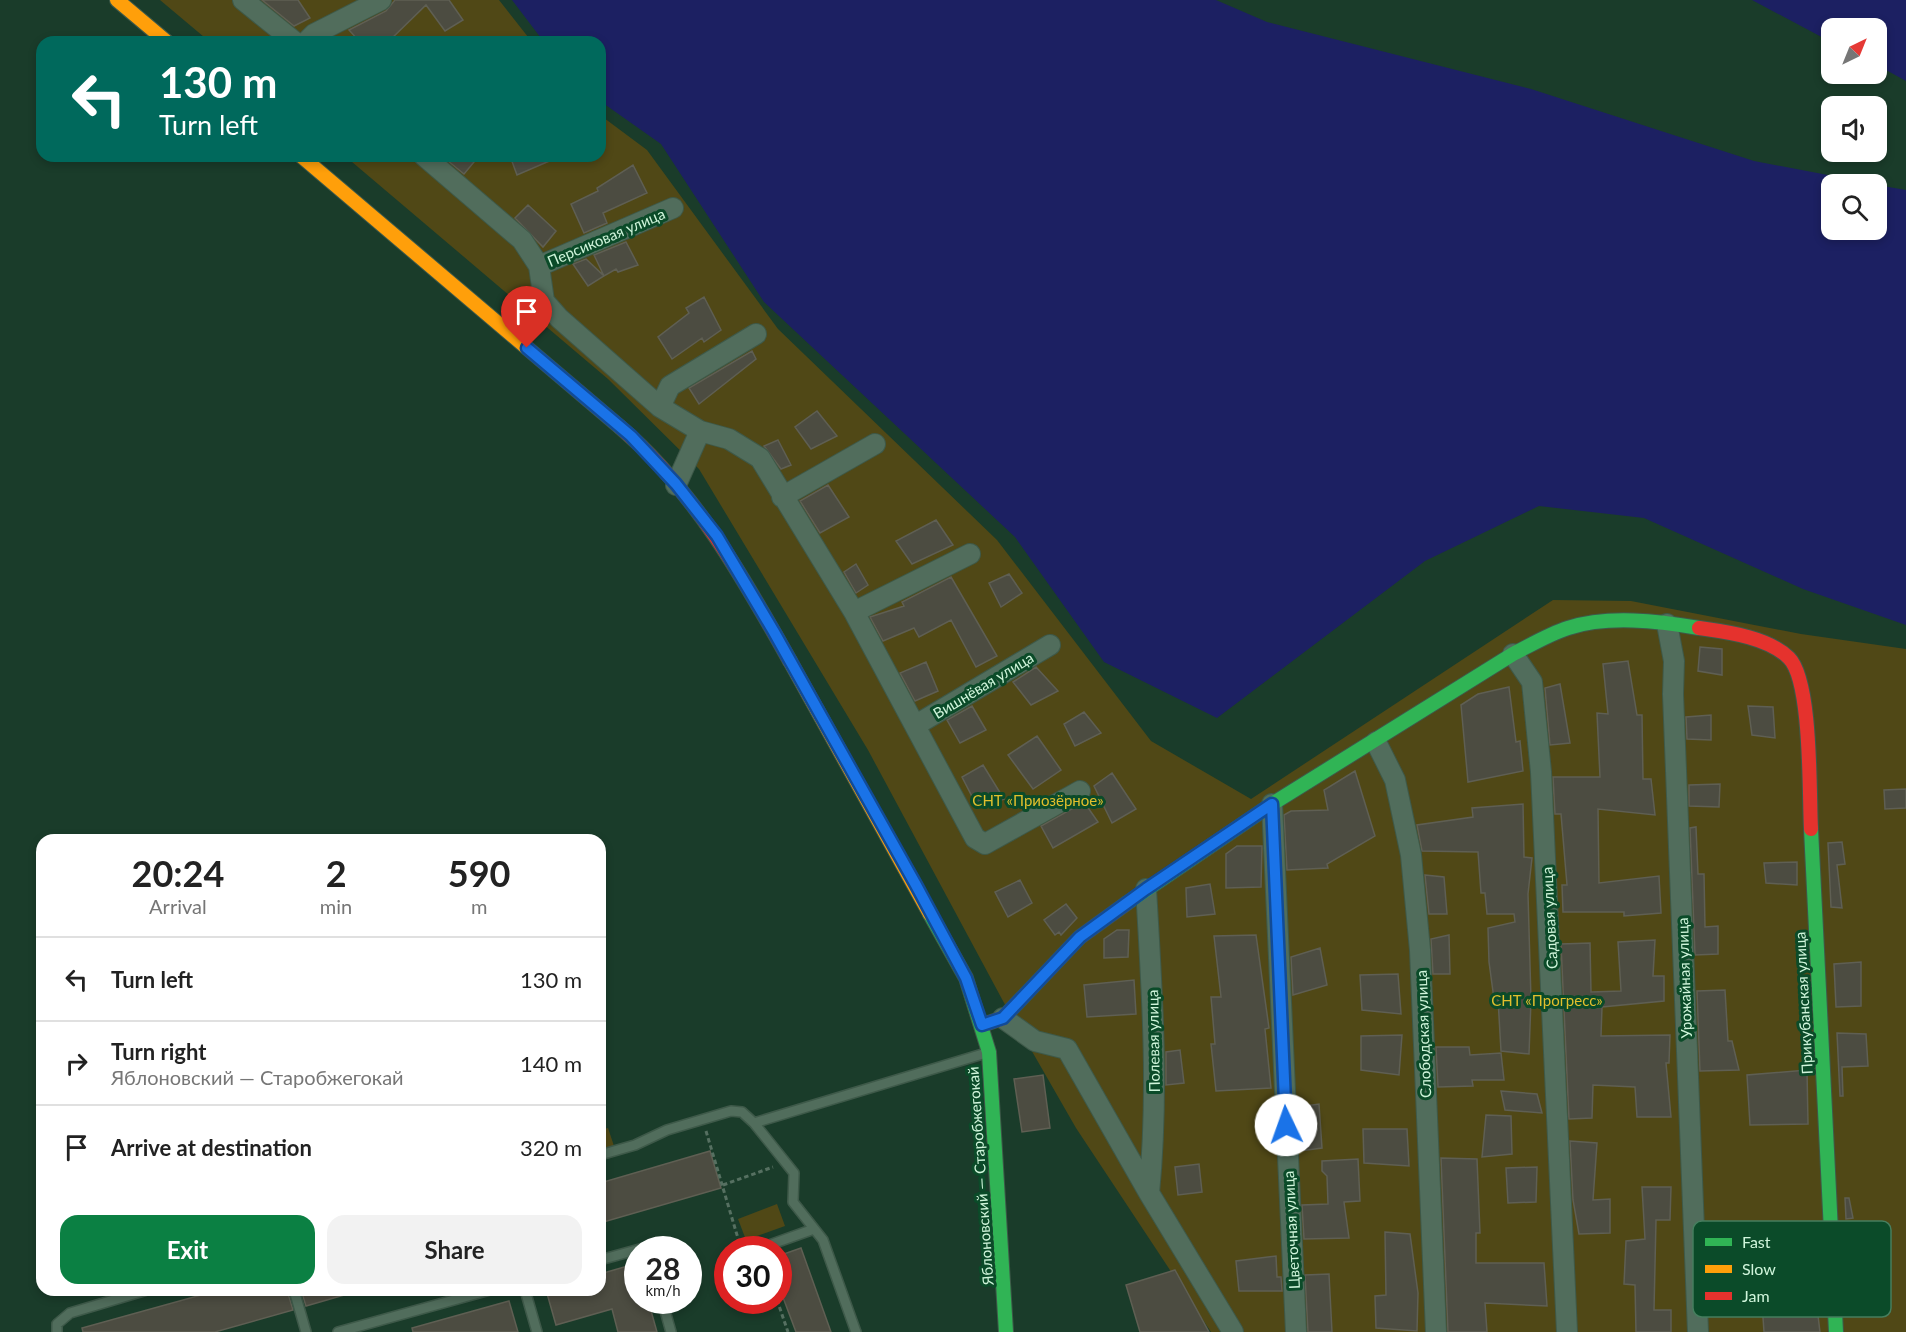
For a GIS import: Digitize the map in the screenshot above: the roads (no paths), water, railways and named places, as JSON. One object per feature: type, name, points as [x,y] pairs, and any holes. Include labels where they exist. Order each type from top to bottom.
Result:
[{"type":"street","points":[[117,0],[160,36]]},
{"type":"street","points":[[243,0],[288,36]]},
{"type":"street","points":[[312,36],[381,0]]},
{"type":"street","name":"Яблоновский — Старобжегокай","points":[[308,162],[631,436],[676,484],[717,536],[780,642],[966,978],[989,1052],[1006,1332]]},
{"type":"street","points":[[431,162],[522,240],[539,266],[544,301],[559,318],[660,407],[700,431],[729,439],[760,458],[854,612],[975,838],[985,844],[1080,790]]},
{"type":"street","name":"Персиковая улица","points":[[539,266],[674,208]]},
{"type":"street","points":[[660,407],[670,386],[756,334]]},
{"type":"street","points":[[676,484],[700,431]]},
{"type":"street","points":[[782,497],[875,444]]},
{"type":"street","points":[[854,612],[970,554]]},
{"type":"street","points":[[982,1025],[1003,1018],[1080,937],[1146,889],[1272,804],[1376,742],[1513,654],[1553,634],[1588,623],[1667,624]]},
{"type":"street","name":"Прикубанская улица","points":[[1667,624],[1741,634],[1786,655],[1799,673],[1804,704],[1830,1221]]},
{"type":"street","name":"Урожайная улица","points":[[1667,624],[1674,662],[1672,694],[1693,1221]]},
{"type":"street","name":"Вишнёвая улица","points":[[916,725],[1050,645]]},
{"type":"street","name":"Садовая улица","points":[[1513,654],[1532,682],[1541,772],[1567,1332]]},
{"type":"street","name":"Слободская улица","points":[[1376,742],[1395,780],[1411,855],[1420,950],[1436,1332]]},
{"type":"street","name":"Цветочная улица","points":[[1272,804],[1296,1332]]},
{"type":"street","name":"Полевая улица","points":[[1146,889],[1153,1003],[1154,1146],[1149,1194]]},
{"type":"street","points":[[1003,1018],[1035,1041],[1067,1049],[1149,1194],[1233,1332]]},
{"type":"street","name":"Урожайная улица","points":[[1697,1317],[1698,1332]]},
{"type":"street","name":"Прикубанская улица","points":[[1835,1317],[1836,1332]]},
{"type":"lane","points":[[754,1123],[989,1052]]},
{"type":"lane","points":[[606,1153],[635,1145],[667,1130],[703,1119],[737,1110],[742,1112],[786,1162],[795,1179],[793,1202],[823,1240],[856,1332]]},
{"type":"lane","points":[[792,1236],[814,1228]]},
{"type":"lane","points":[[606,1258],[624,1253]]},
{"type":"lane","points":[[57,1332],[57,1324],[70,1313],[127,1296]]},
{"type":"lane","points":[[296,1296],[306,1332]]},
{"type":"lane","points":[[338,1332],[468,1296]]},
{"type":"lane","points":[[527,1296],[537,1332]]},
{"type":"lane","points":[[666,1314],[671,1332]]},
{"type":"park label","name":"СНТ «Приозёрное»","points":[[1038,800]]},
{"type":"park label","name":"СНТ «Прогресс»","points":[[1547,1000]]}]
